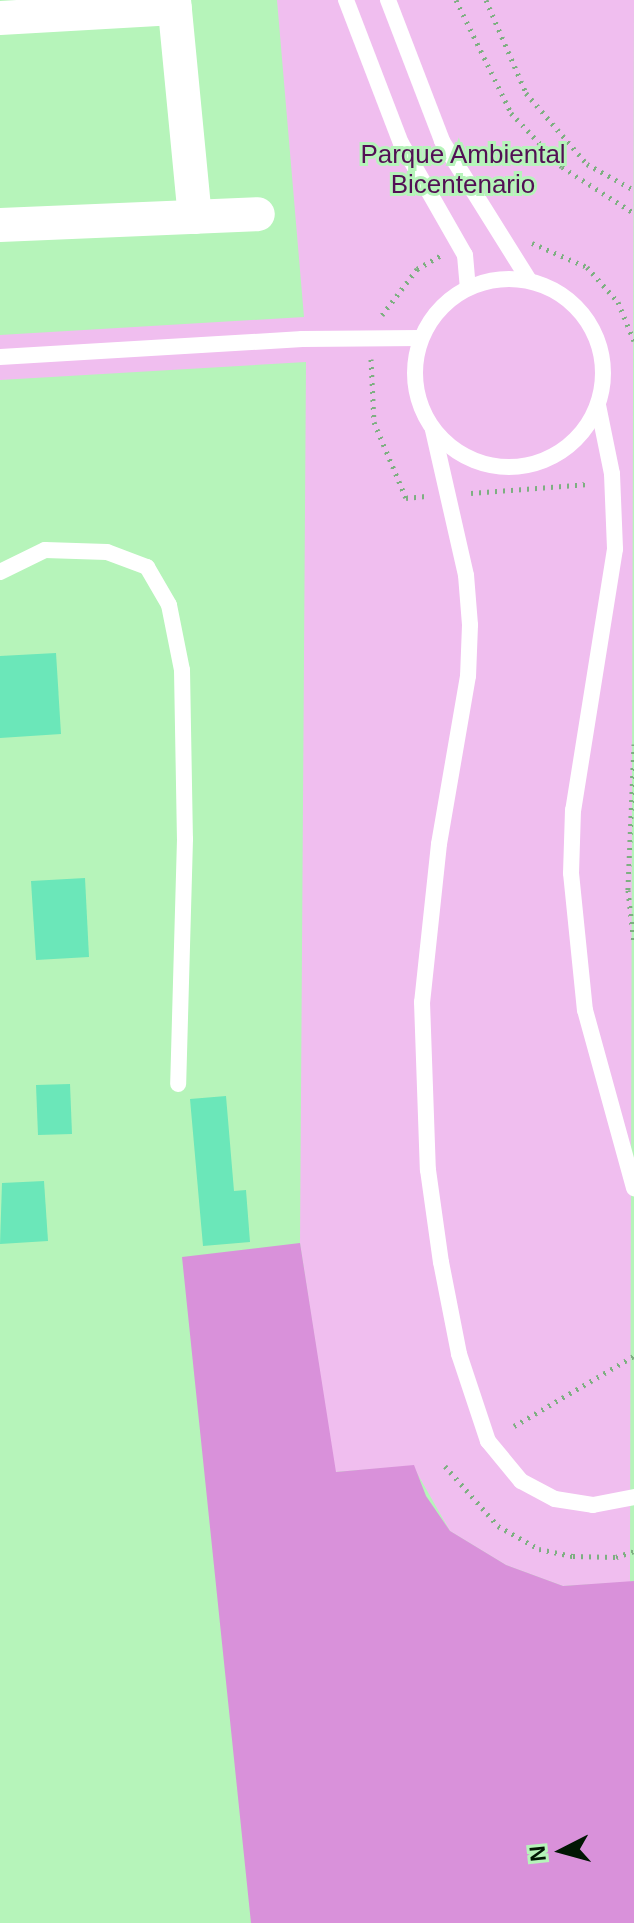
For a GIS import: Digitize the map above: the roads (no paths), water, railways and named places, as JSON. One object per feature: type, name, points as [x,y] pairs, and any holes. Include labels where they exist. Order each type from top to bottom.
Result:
[{"type":"street","points":[[0,18],[174,4],[195,217]]},
{"type":"street","points":[[0,225],[258,214]]},
{"type":"lane","points":[[346,0],[401,143],[459,245],[468,288]]},
{"type":"lane","points":[[388,0],[442,141],[529,280]]},
{"type":"lane","points":[[433,430],[453,450],[479,463],[508,468],[537,464],[563,451],[584,431],[598,405],[603,373],[598,342],[582,314],[559,293],[529,280],[498,279],[468,288],[440,309],[421,338],[414,370],[419,401],[433,430],[450,495],[466,575],[468,676],[439,844],[422,1002],[427,1157],[441,1262],[459,1354],[488,1441],[521,1481],[555,1499],[593,1505],[634,1497]]},
{"type":"lane","points":[[0,357],[421,338]]},
{"type":"lane","points":[[598,405],[613,482],[615,549],[609,611],[573,810],[571,873],[585,1010],[634,1188]]},
{"type":"lane","points":[[0,572],[45,550],[107,552],[147,567],[169,605],[179,634],[183,701],[185,839],[178,1084]]},
{"type":"park label","name":"Parque Ambiental Bicentenario","points":[[463,170]]}]
